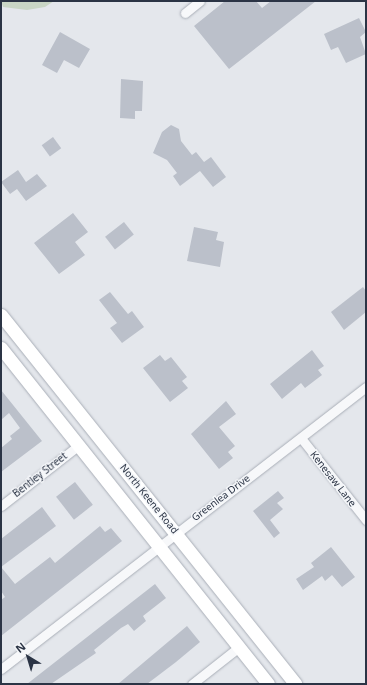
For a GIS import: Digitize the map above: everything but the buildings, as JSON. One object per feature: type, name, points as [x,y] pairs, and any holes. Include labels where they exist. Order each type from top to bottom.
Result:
[{"type":"main road","name":"North Keene Road","points":[[1,314],[296,684]]},
{"type":"main road","points":[[1,348],[268,684]]},
{"type":"street","points":[[185,13],[200,1]]},
{"type":"street","name":"Greenlea Drive","points":[[1,669],[366,387]]},
{"type":"street","name":"Kenesaw Lane","points":[[301,438],[366,520]]},
{"type":"street","name":"Bentley Street","points":[[1,506],[79,445]]},
{"type":"street","points":[[192,684],[239,647]]},
{"type":"green space","points":[[1,1],[54,1],[45,7],[27,10],[3,7]]}]
